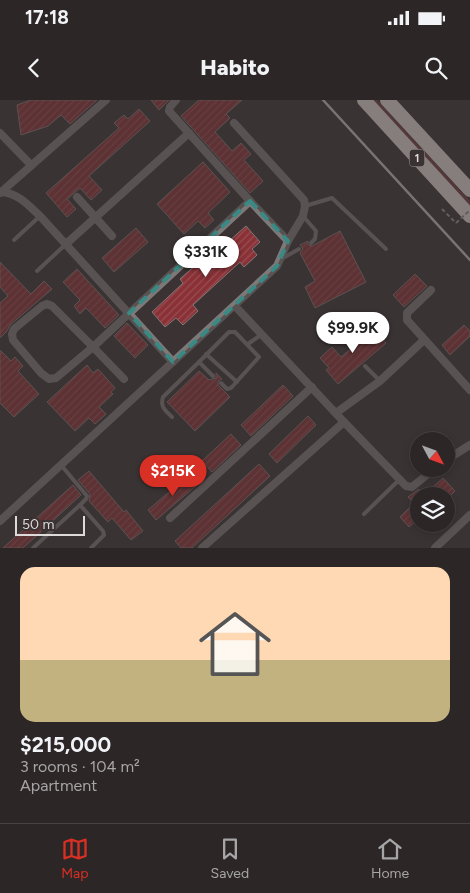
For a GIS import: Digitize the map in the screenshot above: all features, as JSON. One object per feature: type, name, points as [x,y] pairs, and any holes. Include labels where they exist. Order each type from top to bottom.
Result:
[{"type":"highway","name":"1","points":[[364,100],[470,216]]},
{"type":"highway","name":"1","points":[[387,100],[470,190]]},
{"type":"street","points":[[0,193],[106,100]]},
{"type":"street","points":[[176,100],[169,111],[288,241]]},
{"type":"street","points":[[0,521],[235,306],[277,266],[282,258],[288,241],[303,216],[304,200],[234,123]]},
{"type":"street","points":[[0,133],[31,165]]},
{"type":"street","points":[[66,244],[190,133]]},
{"type":"street","points":[[0,193],[11,193],[18,197],[40,216],[173,362]]},
{"type":"street","points":[[77,197],[112,236]]},
{"type":"street","points":[[124,379],[93,348],[52,306],[47,304],[42,306],[14,329],[12,334],[13,340],[41,373],[52,380],[93,348],[250,201]]},
{"type":"street","points":[[430,290],[406,315],[408,322],[470,390]]},
{"type":"street","points":[[235,306],[408,487],[412,487],[423,478]]},
{"type":"street","points":[[336,413],[380,381],[424,340]]},
{"type":"street","points":[[170,518],[312,386]]},
{"type":"street","points":[[202,548],[344,422]]},
{"type":"street","points":[[455,454],[470,445]]},
{"type":"street","points":[[435,548],[470,515]]},
{"type":"lane","points":[[305,206],[332,198],[386,250]]},
{"type":"lane","points":[[14,240],[40,216]]},
{"type":"lane","points":[[303,216],[316,231],[315,239],[311,244]]},
{"type":"lane","points":[[37,271],[66,244]]},
{"type":"lane","points":[[282,258],[299,249]]},
{"type":"lane","points":[[172,417],[163,408],[161,403],[163,397],[232,331],[248,344],[259,357],[229,389],[221,383]]},
{"type":"lane","points":[[248,344],[262,334]]},
{"type":"lane","points":[[206,354],[237,382]]},
{"type":"lane","points":[[199,362],[213,376]]},
{"type":"lane","points":[[365,366],[380,381]]},
{"type":"lane","points":[[33,548],[86,499],[86,496],[61,465]]},
{"type":"lane","points":[[364,514],[400,479]]},
{"type":"lane","points":[[80,505],[104,533],[91,548]]},
{"type":"path","points":[[442,208],[456,223],[470,210]]},
{"type":"highlighted area","points":[[250,201],[288,241],[277,266],[173,362],[129,313]]},
{"type":"shaded area","points":[[373,100],[377,100],[470,201],[470,207]]},
{"type":"building","points":[[31,100],[97,100],[70,124],[61,115],[48,126],[21,135],[17,105]]},
{"type":"building","points":[[151,100],[169,100],[159,110]]},
{"type":"building","points":[[199,100],[242,100],[226,114],[230,118],[215,132],[232,151],[241,143],[251,154],[244,160],[263,181],[250,193],[181,116]]},
{"type":"building","points":[[139,109],[150,121],[89,176],[102,190],[91,200],[80,188],[67,199],[76,209],[67,217],[46,193],[119,128],[114,123],[124,115],[128,119]]},
{"type":"building","points":[[203,162],[230,192],[208,213],[214,220],[205,228],[198,221],[184,234],[157,204]]},
{"type":"building","points":[[246,226],[260,242],[252,249],[257,255],[244,267],[240,262],[193,305],[198,311],[183,325],[176,318],[165,327],[152,312],[183,283],[180,279],[215,248],[218,251]]},
{"type":"building","points":[[136,228],[148,242],[114,272],[102,258]]},
{"type":"building","points":[[340,231],[366,282],[315,308],[305,287],[315,281],[300,253],[303,249],[300,245],[308,241],[308,245],[312,246]]},
{"type":"building","points":[[0,262],[31,294],[44,281],[52,289],[10,325],[0,338],[0,303],[8,296],[0,287]]},
{"type":"building","points":[[77,269],[119,315],[105,328],[86,308],[80,314],[74,306],[80,300],[63,282]]},
{"type":"building","points":[[415,274],[427,286],[404,307],[393,295]]},
{"type":"building","points":[[127,323],[148,345],[135,358],[114,336]]},
{"type":"building","points":[[360,324],[367,333],[373,328],[386,343],[338,384],[326,370],[329,368],[320,358],[332,347],[341,357],[360,341],[351,332]]},
{"type":"building","points":[[464,325],[470,331],[470,336],[450,355],[442,345]]},
{"type":"building","points":[[0,350],[11,361],[15,357],[23,366],[18,371],[39,394],[14,417],[0,403]]},
{"type":"building","points":[[87,365],[93,373],[98,369],[115,388],[111,392],[113,394],[99,407],[106,414],[95,424],[89,418],[75,431],[47,402]]},
{"type":"building","points":[[199,371],[209,380],[216,378],[216,373],[222,379],[218,381],[218,385],[230,397],[195,431],[167,402]]},
{"type":"building","points":[[283,385],[293,396],[251,436],[241,425]]},
{"type":"building","points":[[308,416],[316,425],[277,463],[269,454]]},
{"type":"building","points":[[231,434],[241,445],[212,472],[202,461]]},
{"type":"building","points":[[259,464],[270,476],[192,548],[181,548],[175,541]]},
{"type":"building","points":[[89,471],[143,531],[131,540],[112,518],[108,522],[89,501],[90,494],[78,480]]},
{"type":"building","points":[[190,474],[198,484],[156,520],[148,510]]},
{"type":"building","points":[[443,478],[451,487],[433,487]]},
{"type":"building","points":[[73,485],[81,495],[23,548],[3,548]]},
{"type":"building","points":[[410,507],[410,526],[400,517]]},
{"type":"railway","points":[[323,100],[470,260]]}]
